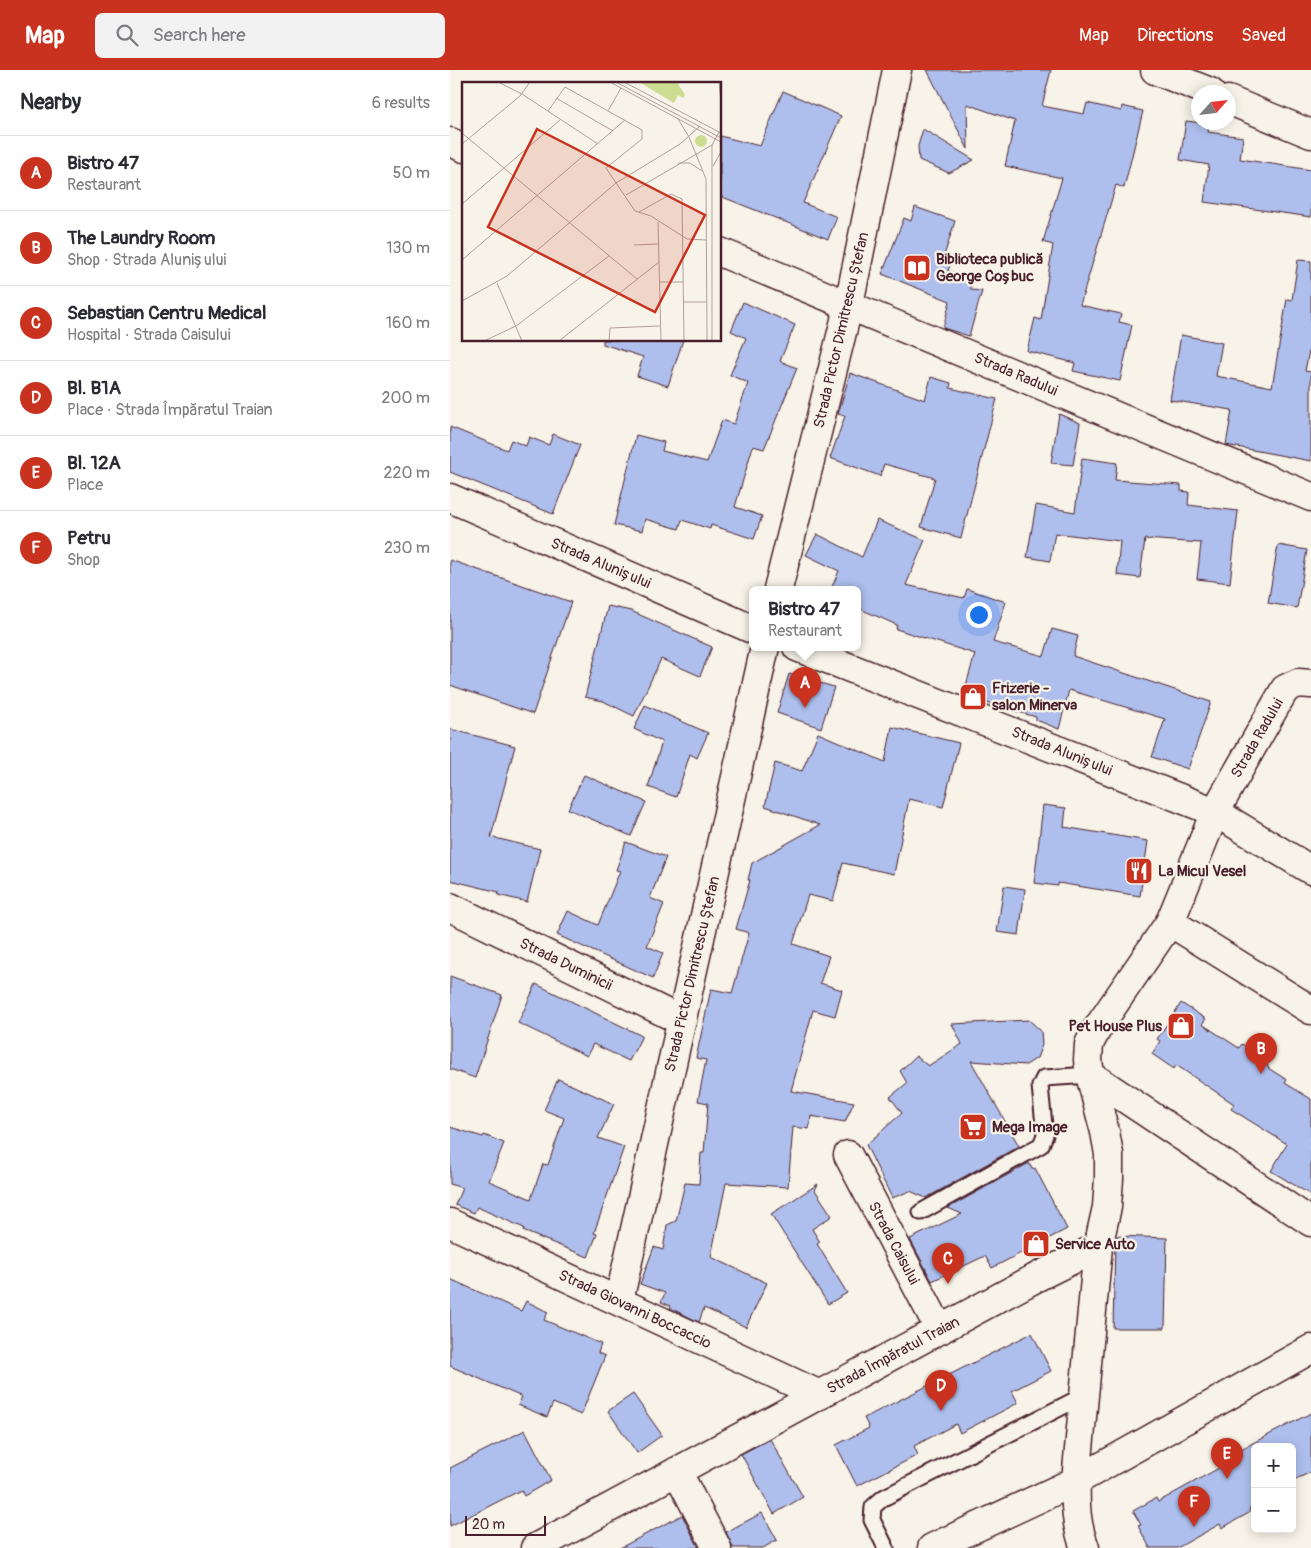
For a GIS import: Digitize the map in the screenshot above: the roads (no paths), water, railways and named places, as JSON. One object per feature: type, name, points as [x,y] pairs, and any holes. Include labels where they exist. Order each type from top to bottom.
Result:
[{"type":"street","name":"Strada Pictor Dimitrescu Ștefan","points":[[779,586],[849,304],[897,70]]},
{"type":"street","points":[[1155,70],[1192,85]]},
{"type":"street","points":[[1236,103],[1311,134]]},
{"type":"street","points":[[450,142],[462,147]]},
{"type":"street","name":"Strada Radului","points":[[721,252],[1311,497]]},
{"type":"street","name":"Strada Alunișului","points":[[450,498],[749,628]]},
{"type":"street","name":"Strada Pictor Dimitrescu Ștefan","points":[[619,1301],[764,651]]},
{"type":"street","name":"Strada Alunișului","points":[[807,651],[1216,812],[1311,870]]},
{"type":"street","name":"Strada Radului","points":[[1216,812],[1285,689],[1298,683],[1311,684]]},
{"type":"street","points":[[1085,1548],[1077,1526],[1075,1512],[1076,1481],[1098,1247],[1107,1207],[1109,1154],[1090,1076],[1089,1044],[1096,1029],[1170,922],[1216,812]]},
{"type":"street","name":"Strada Duminicii","points":[[450,907],[682,1021]]},
{"type":"street","points":[[1170,922],[1311,1010]]},
{"type":"street","points":[[1090,1076],[1311,1222]]},
{"type":"street","name":"Strada Caisului","points":[[848,1155],[940,1330]]},
{"type":"street","name":"Strada Giovanni Boccaccio","points":[[450,1223],[820,1395]]},
{"type":"street","name":"Strada Împăratul Traian","points":[[535,1548],[1041,1275],[1098,1247]]},
{"type":"street","points":[[932,1548],[1076,1481],[1311,1349]]},
{"type":"street","points":[[677,1471],[717,1548]]},
{"type":"lane","points":[[921,1212],[1041,1145],[1045,1135],[1040,1086],[1044,1078],[1090,1076]]},
{"type":"lane","points":[[886,1548],[872,1520],[873,1507],[883,1498],[1083,1396]]},
{"type":"place","name":"Biblioteca publică George Coșbuc","points":[[917,268]]},
{"type":"place","name":"Frizerie - salon Minerva","points":[[973,697]]},
{"type":"place","name":"Bistro 47","points":[[805,708]]},
{"type":"place","name":"La Micul Vesel","points":[[1139,871]]},
{"type":"place","name":"Pet House Plus","points":[[1181,1026]]},
{"type":"place","name":"The Laundry Room","points":[[1261,1074]]},
{"type":"place","name":"Mega Image","points":[[973,1127]]},
{"type":"place","name":"Service Auto","points":[[1036,1244]]},
{"type":"place","name":"Sebastian Centru Medical","points":[[948,1284]]},
{"type":"place","name":"Bl. B1A","points":[[941,1411]]},
{"type":"place","name":"Bl. 12A","points":[[1227,1479]]},
{"type":"place","name":"Petru","points":[[1194,1527]]}]
